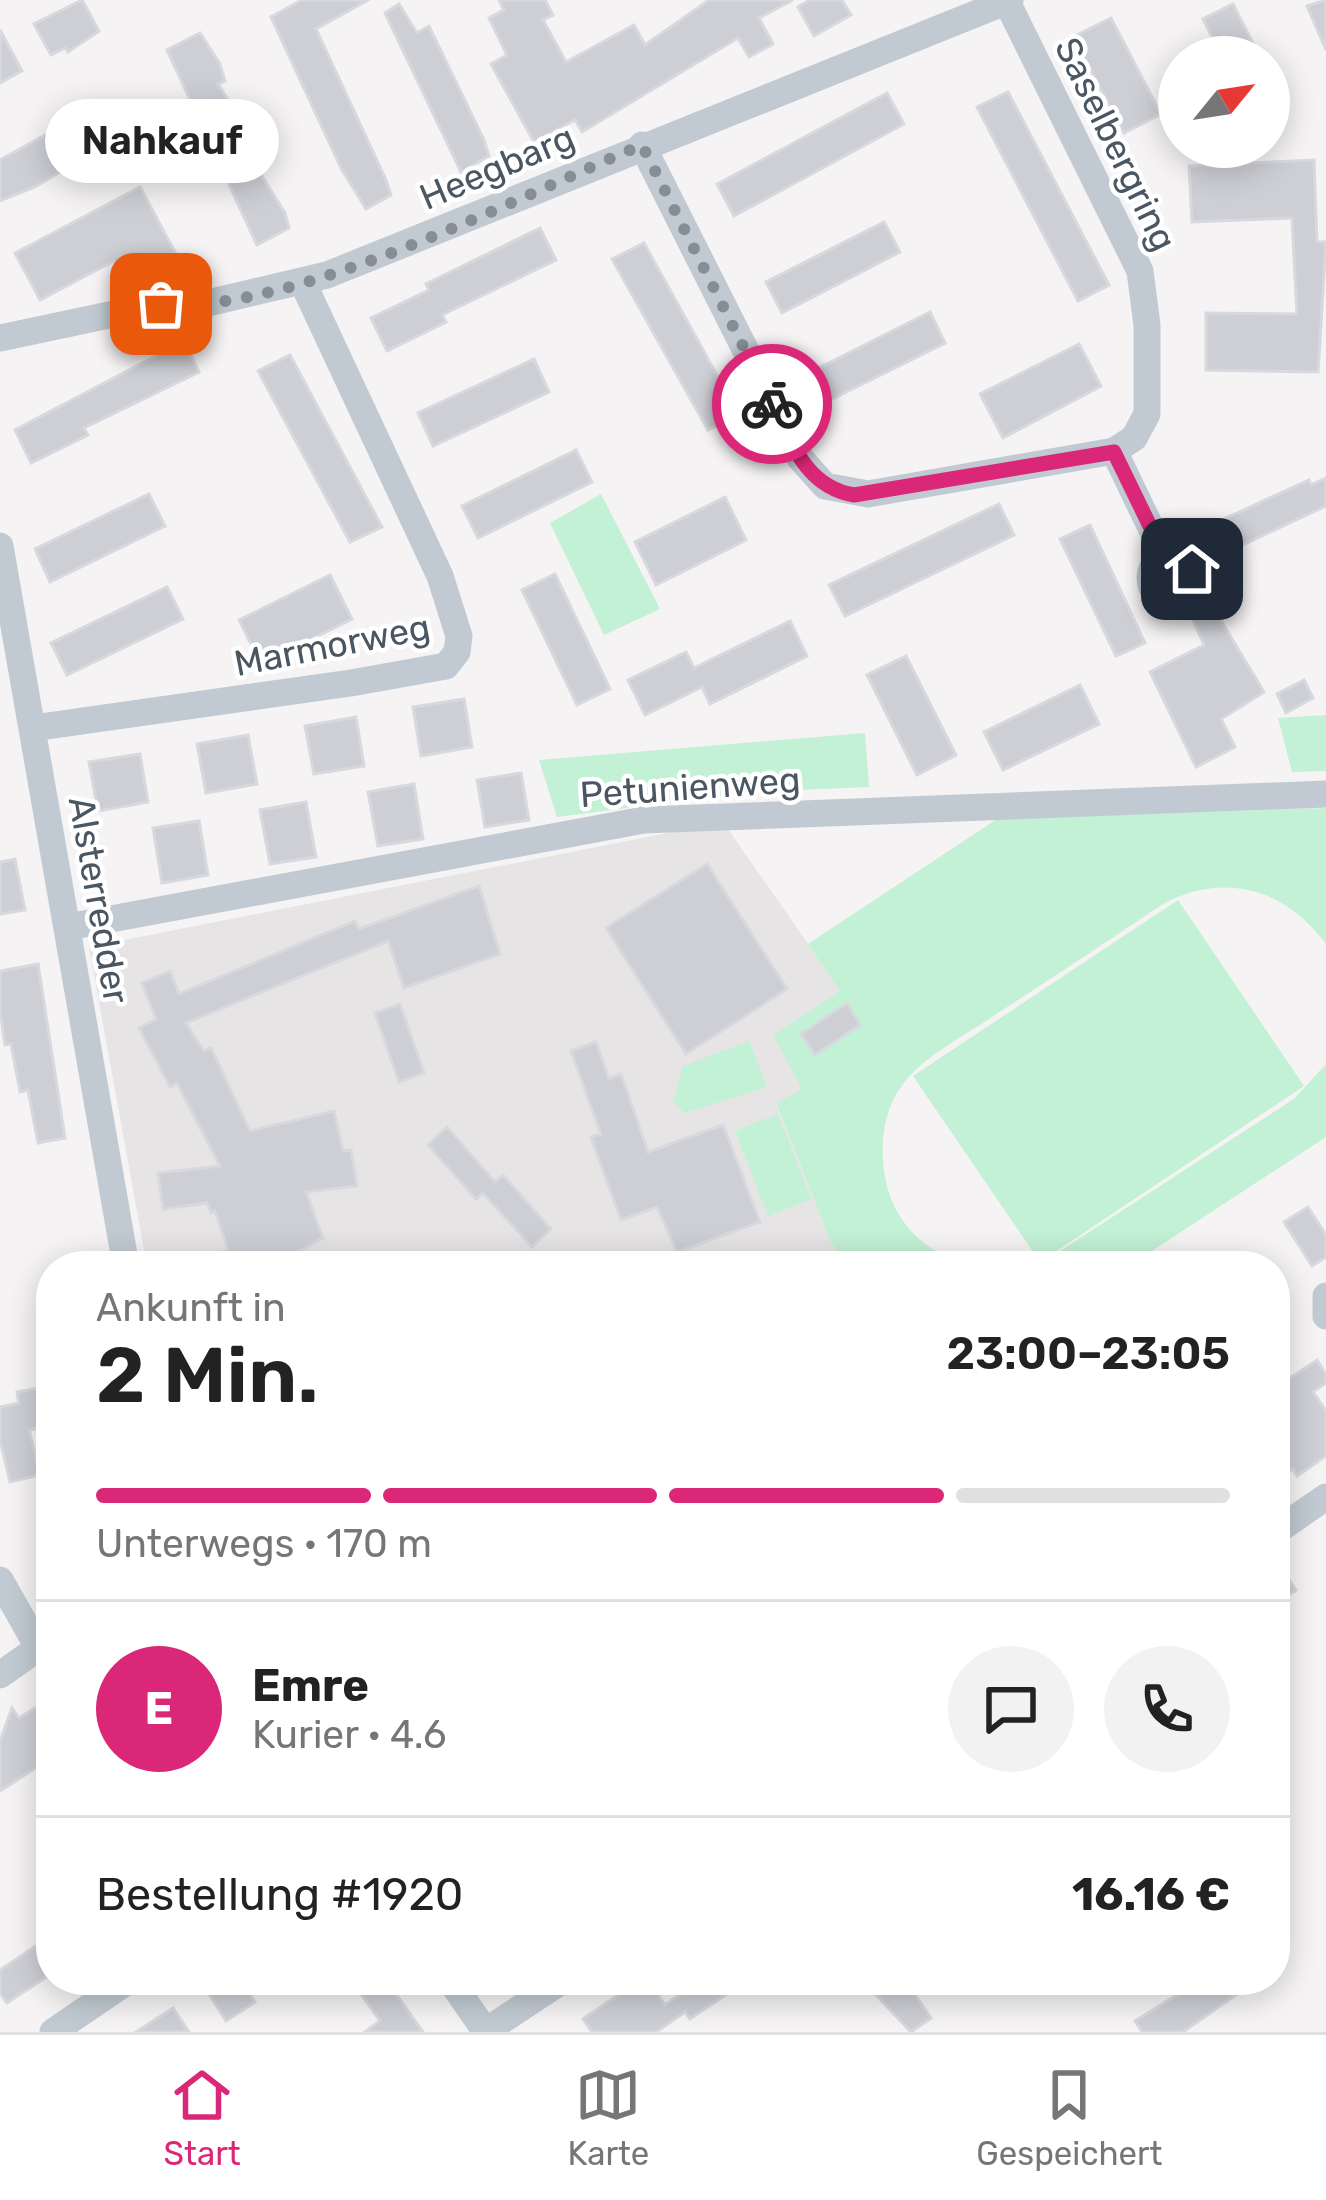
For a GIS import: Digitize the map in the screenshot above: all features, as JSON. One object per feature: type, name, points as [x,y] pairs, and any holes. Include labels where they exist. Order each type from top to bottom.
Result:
[{"type":"street","name":"Heegbarg","points":[[0,338],[303,283],[1008,0]]},
{"type":"street","name":"Saselbergring","points":[[1008,0],[1140,271],[1147,325],[1147,414],[1134,438],[1114,452]]},
{"type":"street","points":[[642,145],[789,438],[825,486],[868,494],[1114,452],[1165,557]]},
{"type":"street","name":"Marmorweg","points":[[33,728],[370,680],[446,666],[457,652],[459,636],[440,576],[303,283]]},
{"type":"street","name":"Alsterredder","points":[[0,546],[123,1251]]},
{"type":"street","name":"Petunienweg","points":[[68,928],[644,820],[1326,794]]},
{"type":"street","points":[[1290,1522],[1326,1497]]},
{"type":"street","points":[[0,1580],[36,1630]]},
{"type":"street","points":[[0,1675],[36,1649]]},
{"type":"street","points":[[53,2032],[107,1995]]},
{"type":"street","points":[[460,1995],[486,2032],[541,1995]]},
{"type":"shaded area","points":[[723,822],[841,991],[803,1089],[776,1104],[831,1243],[838,1251],[144,1251],[89,947]]},
{"type":"green space","points":[[601,494],[660,609],[604,635],[550,523]]},
{"type":"green space","points":[[1326,715],[1326,771],[1292,772],[1278,718]]},
{"type":"green space","points":[[865,733],[869,787],[749,792],[557,817],[539,760]]},
{"type":"green space","points":[[1326,808],[1326,944],[1292,910],[1252,891],[1209,889],[1163,904],[945,1047],[922,1064],[896,1095],[883,1144],[890,1197],[914,1234],[936,1251],[838,1251],[831,1243],[776,1103],[802,1089],[773,1035],[840,991],[808,944],[997,819]]},
{"type":"green space","points":[[1178,900],[1304,1086],[1056,1251],[1032,1251],[913,1076]]},
{"type":"green space","points":[[749,1041],[767,1087],[685,1113],[673,1102],[683,1066]]},
{"type":"green space","points":[[1326,1064],[1326,1137],[1152,1251],[1060,1251],[1294,1099]]},
{"type":"green space","points":[[778,1114],[811,1199],[768,1216],[735,1131]]},
{"type":"building","points":[[82,0],[99,31],[68,52],[65,48],[51,55],[34,24]]},
{"type":"building","points":[[302,0],[368,0],[316,29],[391,195],[366,209],[341,168],[271,17]]},
{"type":"building","points":[[499,0],[545,0],[553,15],[543,20],[566,62],[634,25],[645,45],[709,0],[793,0],[759,18],[773,44],[749,57],[738,38],[582,132],[575,120],[534,142],[491,64],[507,55],[489,18],[504,10]]},
{"type":"building","points":[[810,0],[842,0],[851,15],[814,36],[798,7]]},
{"type":"building","points":[[1326,0],[1326,50],[1307,6]]},
{"type":"building","points":[[399,4],[417,33],[429,26],[484,140],[489,156],[461,172],[385,13]]},
{"type":"building","points":[[1233,4],[1249,36],[1212,36],[1203,19]]},
{"type":"building","points":[[1111,18],[1158,116],[1124,133],[1073,37]]},
{"type":"building","points":[[0,30],[22,71],[0,83]]},
{"type":"building","points":[[200,33],[220,64],[225,81],[218,84],[253,139],[257,154],[250,157],[285,213],[289,228],[257,245],[167,50]]},
{"type":"building","points":[[1008,92],[1109,285],[1078,301],[977,107]]},
{"type":"building","points":[[887,93],[904,124],[734,216],[717,184]]},
{"type":"building","points":[[105,102],[123,135],[35,187],[0,201],[0,160]]},
{"type":"building","points":[[1314,160],[1317,242],[1326,242],[1318,372],[1206,370],[1206,313],[1297,314],[1292,218],[1192,222],[1189,168],[1290,168],[1290,161]]},
{"type":"building","points":[[140,187],[177,256],[126,283],[114,261],[40,300],[15,253]]},
{"type":"building","points":[[884,222],[900,252],[782,313],[766,282]]},
{"type":"building","points":[[540,228],[556,260],[442,315],[446,322],[387,351],[371,318],[429,290],[426,284]]},
{"type":"building","points":[[644,243],[739,415],[708,430],[612,259]]},
{"type":"building","points":[[930,312],[945,343],[826,402],[811,372]]},
{"type":"building","points":[[184,341],[199,372],[84,428],[88,435],[31,463],[15,430]]},
{"type":"building","points":[[1079,344],[1101,386],[1003,438],[980,394]]},
{"type":"building","points":[[290,355],[382,527],[350,542],[258,371]]},
{"type":"building","points":[[534,359],[549,392],[433,446],[418,413]]},
{"type":"building","points":[[576,450],[592,482],[478,538],[462,506]]},
{"type":"building","points":[[1326,478],[1326,506],[1236,548],[1222,520],[1309,480],[1311,485]]},
{"type":"building","points":[[149,494],[165,526],[50,582],[35,549]]},
{"type":"building","points":[[725,497],[746,540],[656,585],[635,542]]},
{"type":"building","points":[[999,504],[1014,535],[845,616],[829,585]]},
{"type":"building","points":[[1090,525],[1145,643],[1116,656],[1060,539]]},
{"type":"building","points":[[555,574],[610,689],[577,705],[522,590]]},
{"type":"building","points":[[330,575],[352,619],[261,664],[239,620]]},
{"type":"building","points":[[167,587],[183,619],[67,675],[51,643]]},
{"type":"building","points":[[1214,609],[1264,692],[1221,719],[1235,747],[1196,767],[1150,672],[1204,645],[1192,618]]},
{"type":"building","points":[[790,621],[807,656],[710,704],[702,687],[645,715],[628,680],[686,652],[694,668]]},
{"type":"building","points":[[906,656],[956,755],[917,775],[867,675]]},
{"type":"building","points":[[1304,680],[1313,698],[1286,713],[1277,694]]},
{"type":"building","points":[[1080,685],[1099,724],[1003,770],[984,732]]},
{"type":"building","points":[[464,699],[472,747],[421,756],[413,707]]},
{"type":"building","points":[[356,717],[364,766],[314,774],[305,726]]},
{"type":"building","points":[[248,735],[257,784],[206,793],[197,744]]},
{"type":"building","points":[[140,754],[148,802],[98,811],[89,762]]},
{"type":"building","points":[[521,773],[529,820],[485,827],[477,780]]},
{"type":"building","points":[[414,784],[423,839],[378,846],[368,792]]},
{"type":"building","points":[[306,802],[316,857],[270,864],[260,810]]},
{"type":"building","points":[[199,821],[208,875],[162,883],[153,828]]},
{"type":"building","points":[[15,859],[25,910],[0,914],[0,862]]},
{"type":"building","points":[[707,864],[787,989],[686,1054],[606,928]]},
{"type":"building","points":[[479,886],[500,954],[404,988],[388,941],[186,1023],[204,1051],[211,1048],[250,1131],[334,1111],[343,1151],[351,1150],[357,1186],[306,1192],[323,1238],[299,1251],[224,1251],[228,1249],[215,1211],[211,1213],[207,1203],[163,1209],[158,1173],[220,1166],[177,1083],[170,1087],[139,1028],[156,1019],[142,983],[170,971],[179,994],[355,921],[359,929]]},
{"type":"building","points":[[38,964],[65,1138],[38,1143],[28,1090],[20,1092],[11,1044],[5,1045],[0,971]]},
{"type":"building","points":[[847,1003],[860,1025],[815,1055],[801,1034]]},
{"type":"building","points":[[400,1004],[424,1073],[399,1082],[375,1013]]},
{"type":"building","points":[[596,1042],[609,1079],[621,1074],[648,1152],[723,1125],[760,1222],[677,1251],[657,1207],[621,1220],[591,1137],[601,1134],[571,1051]]},
{"type":"building","points":[[447,1127],[495,1182],[503,1175],[551,1229],[532,1247],[483,1193],[476,1199],[428,1145]]},
{"type":"building","points":[[1308,1207],[1326,1235],[1326,1257],[1312,1266],[1284,1222]]},
{"type":"building","points":[[1317,1360],[1326,1374],[1326,1383],[1313,1392],[1326,1411],[1326,1456],[1297,1476],[1290,1471],[1290,1378]]},
{"type":"building","points":[[36,1389],[36,1429],[29,1430],[36,1476],[10,1482],[0,1440],[0,1407],[19,1403],[17,1392]]},
{"type":"building","points":[[36,1707],[36,1768],[0,1791],[0,1741],[12,1708],[19,1718]]},
{"type":"building","points":[[36,1946],[36,1984],[7,2003],[0,1993],[0,1970]]},
{"type":"building","points":[[210,1995],[250,1995],[255,2002],[226,2021]]},
{"type":"building","points":[[362,1995],[397,1995],[423,2032],[365,2032],[380,2021]]},
{"type":"building","points":[[618,1995],[658,1995],[665,2005],[679,1995],[726,1995],[690,2019],[685,2012],[656,2032],[592,2032],[583,2019]]},
{"type":"building","points":[[915,1995],[931,2018],[911,2032],[877,1996]]},
{"type":"building","points":[[1177,1995],[1236,1995],[1183,2032],[1142,2032],[1135,2021]]},
{"type":"building","points":[[173,2008],[189,2032],[136,2032]]},
{"type":"way so far","points":[[161,304],[191,307],[303,283],[426,237],[642,145],[772,404]]},
{"type":"place","name":"Nahkauf","points":[[161,304]]},
{"type":"route","points":[[772,404],[812,475],[825,486],[854,495],[1114,452],[1165,557],[1181,558],[1192,569]]}]
